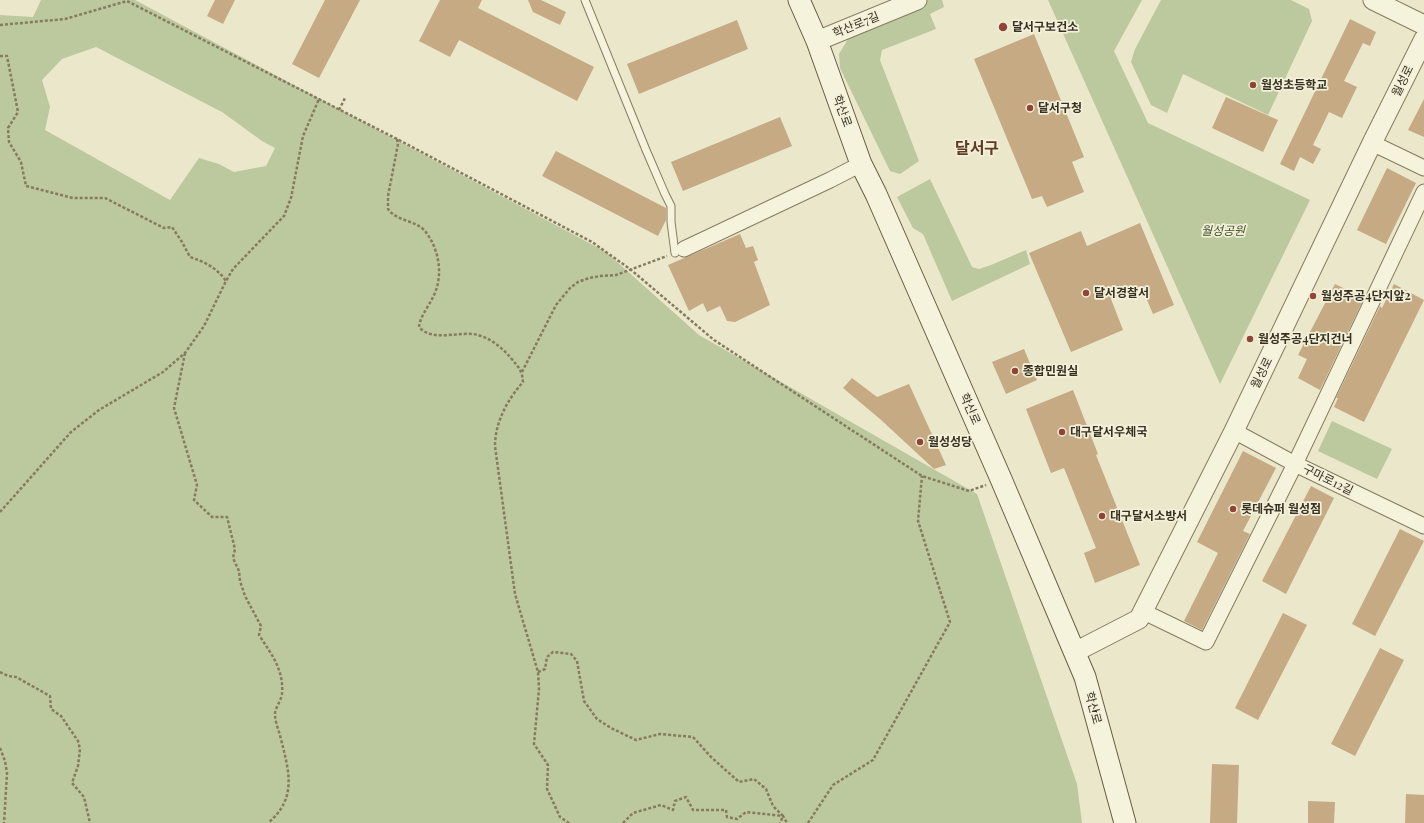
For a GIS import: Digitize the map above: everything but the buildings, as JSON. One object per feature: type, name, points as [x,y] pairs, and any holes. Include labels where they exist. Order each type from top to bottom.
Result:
[{"type":"main road","name":"학산로","points":[[799,0],[817,41],[861,164],[876,194],[1001,479],[1075,652],[1085,678],[1125,823]]},
{"type":"street","name":"학산로7길","points":[[817,41],[917,0]]},
{"type":"street","points":[[1373,0],[1424,24]]},
{"type":"street","name":"월성로","points":[[1075,652],[1138,619],[1234,431],[1372,143],[1424,39]]},
{"type":"street","points":[[1372,143],[1424,168]]},
{"type":"street","points":[[679,251],[861,164]]},
{"type":"street","points":[[1142,611],[1206,642],[1295,464],[1424,192]]},
{"type":"street","name":"구마로12길","points":[[1234,431],[1295,464],[1424,526]]},
{"type":"lane","points":[[585,0],[634,121],[665,194],[672,206],[671,222],[679,251]]},
{"type":"path","points":[[0,26],[65,19],[127,1],[397,139],[592,242],[630,269],[714,340],[922,476],[969,491],[1001,479]]},
{"type":"path","points":[[0,56],[7,56],[18,112],[8,128],[9,142],[21,162],[26,186],[73,198],[105,198],[164,228],[172,227],[190,257],[205,262],[220,273],[226,281]]},
{"type":"path","points":[[339,110],[345,98]]},
{"type":"path","points":[[0,512],[71,432],[99,410],[163,372],[185,352],[204,326],[233,269],[284,216],[291,198],[304,136],[319,99]]},
{"type":"path","points":[[397,139],[398,144],[388,196],[388,209],[394,215],[416,225],[424,231],[433,247],[439,264],[437,289],[421,318],[420,327],[426,332],[435,335],[471,334],[486,338],[501,347],[522,372]]},
{"type":"path","points":[[569,823],[560,817],[547,789],[548,765],[534,744],[539,689],[538,672],[515,594],[495,446],[497,430],[507,404],[512,395],[523,382],[522,372],[556,305],[570,288],[578,282],[600,276],[616,275],[679,251]]},
{"type":"path","points":[[185,352],[174,408],[197,484],[194,500],[212,517],[227,517],[235,549],[233,558],[239,571],[240,581],[245,596],[261,626],[259,636],[274,658],[282,678],[282,696],[275,714],[289,778],[287,797],[278,814],[268,823]]},
{"type":"path","points":[[808,823],[833,785],[873,760],[950,622],[918,521],[922,476]]},
{"type":"path","points":[[538,672],[545,669],[547,657],[553,652],[572,654],[577,661],[584,701],[597,719],[611,728],[636,740],[660,734],[693,737],[739,782],[754,779],[766,789],[773,806],[783,816],[787,823]]},
{"type":"path","points":[[0,672],[8,676],[16,677],[50,696],[51,709],[61,716],[78,741],[80,749],[78,766],[72,783],[84,797],[90,823]]},
{"type":"path","points":[[0,748],[5,761],[7,773],[4,823]]},
{"type":"path","points":[[623,823],[633,813],[661,805],[673,810],[675,801],[686,797],[693,810],[726,810],[727,817],[737,819],[746,812],[783,816]]},
{"type":"path","points":[[780,823],[783,816]]},
{"type":"green space","points":[[41,0],[135,0],[606,252],[699,335],[977,494],[1077,784],[1082,823],[0,823],[0,15],[33,17]],"holes":[[[96,47],[222,112],[262,141],[275,148],[266,166],[234,172],[219,164],[199,158],[170,200],[45,130],[50,107],[42,80],[62,59]]]},
{"type":"green space","points":[[926,0],[942,0],[944,7],[930,14],[936,29],[882,50],[880,60],[919,161],[900,174],[890,171],[840,68],[839,54],[851,34]]},
{"type":"green space","name":"월성공원","points":[[1048,0],[1142,0],[1114,51],[1148,123],[1310,200],[1220,384]]},
{"type":"green space","points":[[1161,0],[1291,0],[1309,9],[1312,21],[1268,115],[1183,74],[1167,113],[1151,105],[1131,62],[1135,49]]},
{"type":"green space","points":[[930,179],[972,267],[979,269],[1026,250],[1030,264],[952,301],[923,234],[913,228],[897,197]]},
{"type":"green space","points":[[1332,421],[1392,449],[1377,479],[1318,451]]},
{"type":"place","name":"달서구보건소","points":[[1003,27]]},
{"type":"place","name":"월성초등학교","points":[[1253,85]]},
{"type":"place","name":"달서구청","points":[[1030,108]]},
{"type":"place","name":"달서경찰서","points":[[1086,293]]},
{"type":"place","name":"월성주공4단지앞2","points":[[1313,296]]},
{"type":"place","name":"월성주공4단지건너","points":[[1250,339]]},
{"type":"place","name":"종합민원실","points":[[1015,371]]},
{"type":"place","name":"대구달서우체국","points":[[1062,432]]},
{"type":"place","name":"월성성당","points":[[920,442]]},
{"type":"place","name":"롯데슈퍼 월성점","points":[[1233,509]]},
{"type":"place","name":"대구달서소방서","points":[[1102,516]]},
{"type":"district","name":"달서구","points":[[977,149]]}]
